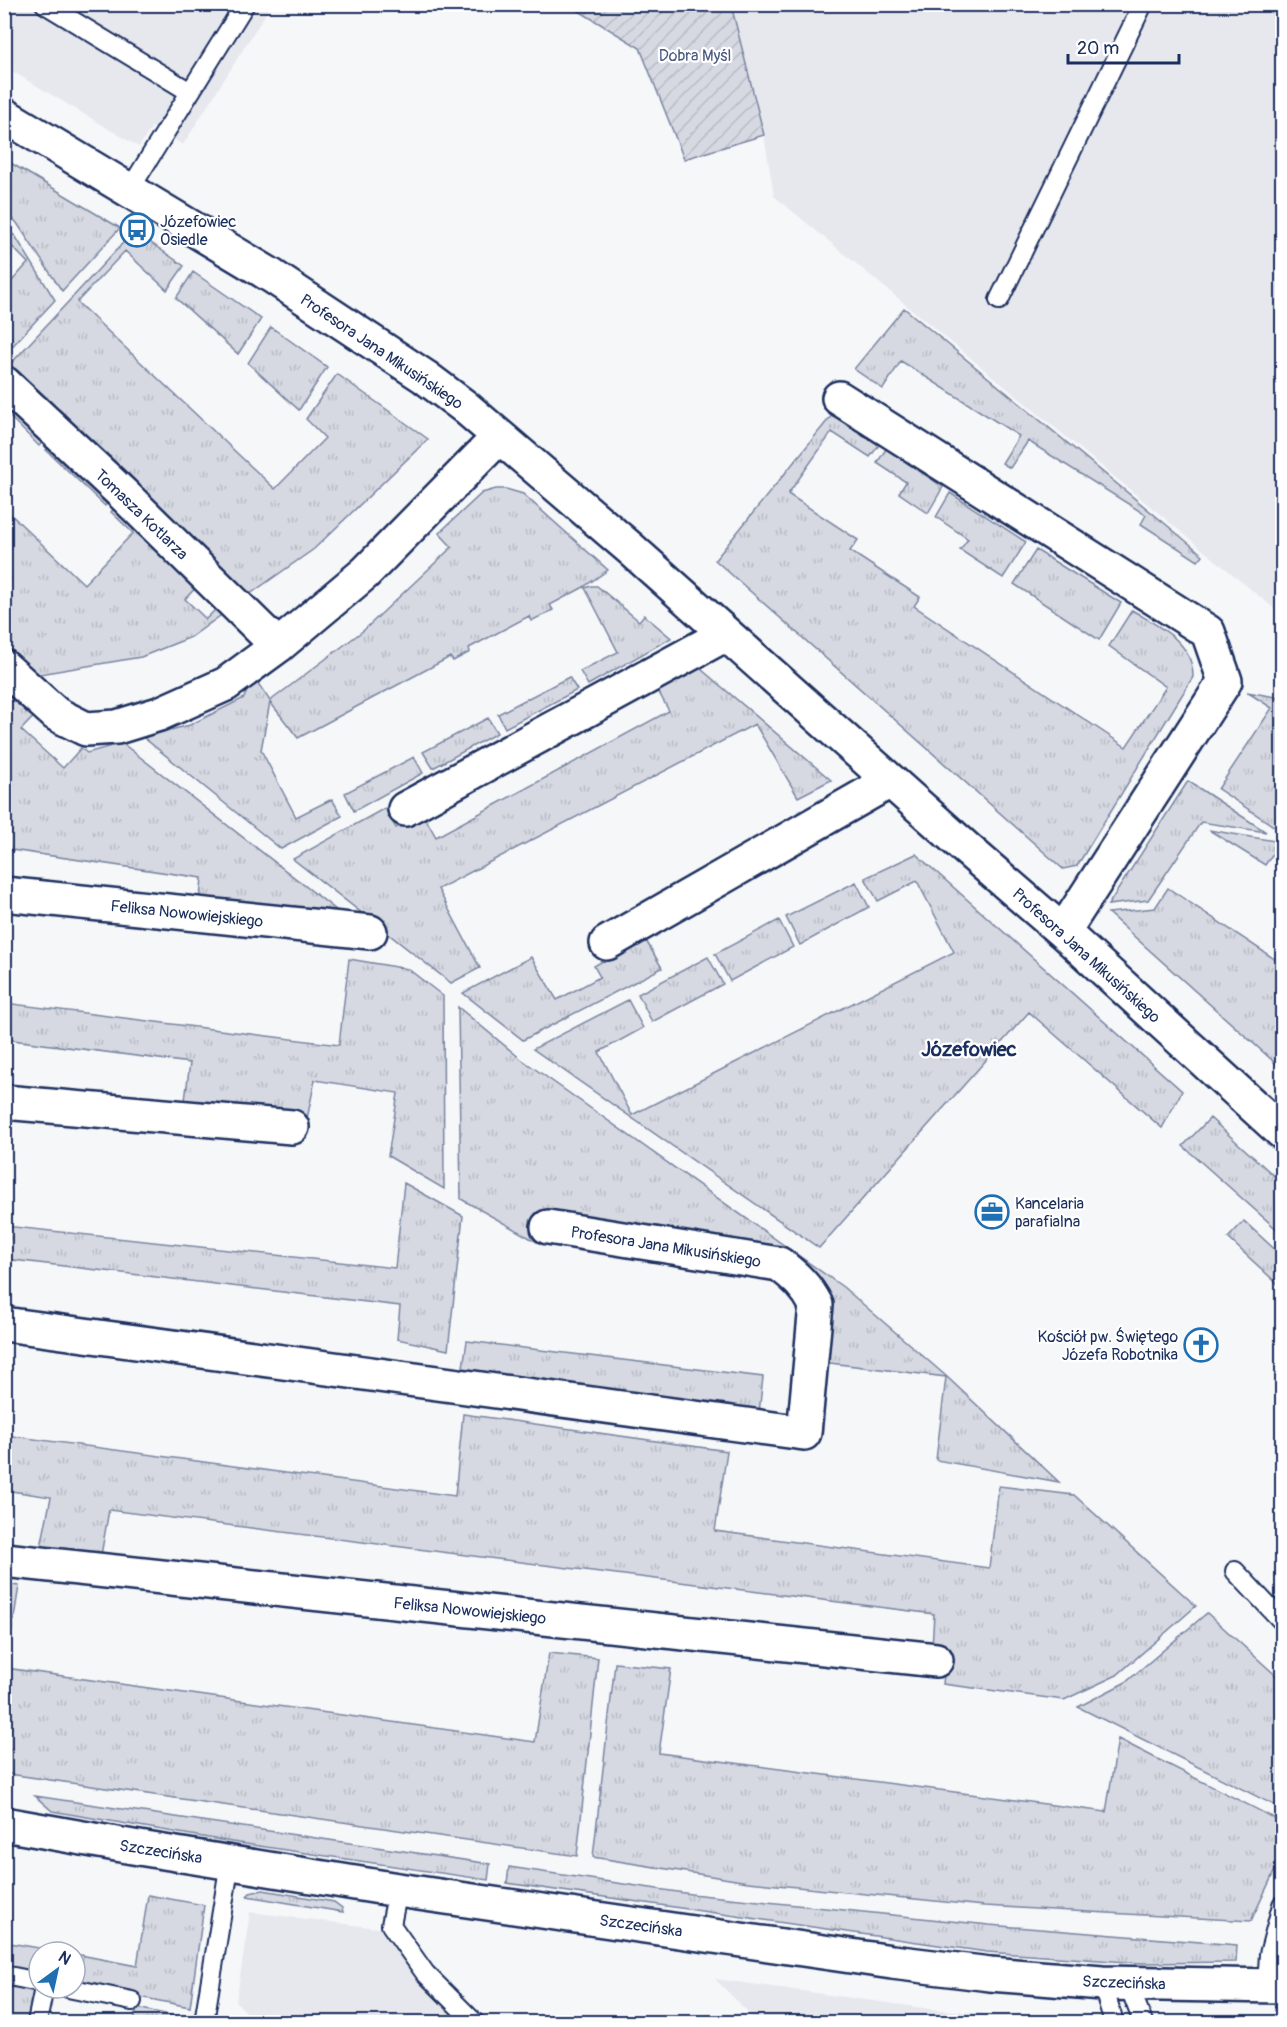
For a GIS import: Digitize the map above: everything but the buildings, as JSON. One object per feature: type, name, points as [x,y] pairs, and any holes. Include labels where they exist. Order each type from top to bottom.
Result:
[{"type":"street","name":"Profesora Jana Mikusińskiego","points":[[4,115],[263,270],[425,377],[465,407],[631,549],[1063,932],[1282,1132]]},
{"type":"street","name":"Tomasza Kotlarza","points":[[4,383],[114,486],[278,646]]},
{"type":"street","points":[[839,398],[1208,632],[1226,681],[1063,932]]},
{"type":"street","points":[[15,677],[56,714],[86,729],[117,728],[159,714],[226,684],[278,646],[365,573],[499,437]]},
{"type":"street","points":[[405,809],[726,634]]},
{"type":"street","points":[[607,942],[890,781]]},
{"type":"street","name":"Feliksa Nowowiejskiego","points":[[4,894],[370,932]]},
{"type":"street","points":[[4,1102],[292,1127]]},
{"type":"street","name":"Profesora Jana Mikusińskiego","points":[[4,1324],[804,1433],[816,1305],[808,1289],[796,1277],[779,1264],[548,1227]]},
{"type":"street","name":"Feliksa Nowowiejskiego","points":[[4,1560],[936,1660]]},
{"type":"street","name":"Szczecińska","points":[[4,1824],[398,1890],[892,1962],[990,1974],[1115,1983],[1275,1986]]},
{"type":"lane","points":[[45,4],[190,92]]},
{"type":"lane","points":[[130,189],[245,4]]},
{"type":"lane","points":[[999,300],[1143,4]]},
{"type":"lane","points":[[1235,1571],[1282,1621]]},
{"type":"lane","points":[[204,2022],[230,1863]]},
{"type":"lane","points":[[398,1890],[391,1925],[425,1973],[474,2022]]},
{"type":"lane","points":[[1275,1986],[1269,1954],[1282,1905]]},
{"type":"lane","points":[[4,1975],[27,1980]]},
{"type":"lane","points":[[1114,2022],[1115,1983]]},
{"type":"lane","points":[[1115,1983],[1143,2022]]},
{"type":"lane","points":[[87,1992],[132,2001]]},
{"type":"lane","points":[[37,2022],[42,2000]]},
{"type":"shaded area","points":[[5,5],[271,5],[183,145],[152,127],[139,147],[5,67]]},
{"type":"shaded area","points":[[731,5],[1282,5],[1282,615],[774,196],[764,135]]},
{"type":"shaded area","points":[[250,1912],[386,1929],[467,2022],[257,2022],[236,2002]]},
{"type":"shaded area","points":[[715,1979],[931,2009],[1077,2022],[758,2022]]},
{"type":"green space","name":"Dobra Myśl","points":[[569,5],[731,5],[764,135],[684,159],[640,48]]},
{"type":"green space","points":[[4,159],[120,228],[62,291],[17,223],[5,211]]},
{"type":"green space","points":[[134,231],[184,266],[167,290],[125,251],[77,302],[275,489],[325,438],[306,419],[337,374],[428,439],[314,549],[243,599],[4,371]]},
{"type":"green space","points":[[14,234],[55,300],[5,354],[5,289],[28,263],[6,240]]},
{"type":"green space","points":[[193,272],[261,319],[238,354],[176,298]]},
{"type":"green space","points":[[904,308],[1203,555],[1198,561],[1141,524],[1146,515],[1028,441],[1010,468],[1002,463],[1019,436],[901,361],[883,389],[854,369]]},
{"type":"green space","points":[[271,327],[327,367],[299,410],[248,363]]},
{"type":"green space","points":[[4,391],[50,434],[39,446],[5,412]]},
{"type":"green space","points":[[832,415],[879,445],[870,457],[832,432],[788,494],[858,540],[850,551],[920,597],[914,606],[1126,747],[1166,687],[1109,646],[1132,610],[1173,636],[1187,654],[1193,677],[1077,866],[1063,869],[715,560]]},
{"type":"green space","points":[[56,439],[115,495],[105,506],[46,450]]},
{"type":"green space","points":[[886,449],[943,487],[928,513],[899,493],[906,482],[877,463]]},
{"type":"green space","points":[[506,489],[523,494],[608,570],[582,588],[550,605],[553,610],[531,621],[529,616],[469,648],[470,652],[453,661],[450,657],[298,738],[270,702],[261,750],[296,817],[332,799],[342,816],[281,849],[143,737],[190,725],[244,698],[253,676],[270,701],[364,630],[452,547],[439,533],[482,493]]},
{"type":"green space","points":[[950,493],[1026,542],[1003,578],[960,550],[968,539],[936,517]]},
{"type":"green space","points":[[121,500],[203,580],[185,599],[206,619],[224,601],[231,608],[191,637],[141,657],[34,675],[5,649],[5,509],[84,584],[133,533],[111,512]]},
{"type":"green space","points":[[1036,550],[1121,603],[1099,640],[1014,584]]},
{"type":"green space","points":[[597,586],[639,621],[644,615],[671,638],[588,685],[580,671],[618,652],[585,588]]},
{"type":"green space","points":[[695,664],[831,780],[798,797],[755,724],[438,889],[480,968],[451,983],[293,859],[385,808],[396,828],[423,814],[436,837],[669,711],[657,689]]},
{"type":"green space","points":[[569,677],[577,690],[505,728],[498,714]]},
{"type":"green space","points":[[1247,692],[1282,698],[1281,831],[1218,789],[1272,708]]},
{"type":"green space","points":[[25,696],[40,710],[21,730],[63,768],[81,748],[87,753],[122,743],[354,924],[199,907],[202,878],[5,849],[5,699]]},
{"type":"green space","points":[[488,718],[497,733],[433,768],[423,752]]},
{"type":"green space","points":[[414,757],[423,773],[354,811],[345,793]]},
{"type":"green space","points":[[1188,781],[1266,832],[1201,822],[1148,900],[1108,905]]},
{"type":"green space","points":[[1209,830],[1281,842],[1265,865]]},
{"type":"green space","points":[[916,854],[1182,1091],[1162,1128],[1029,1012],[819,1248],[533,1049],[628,1000],[643,1028],[599,1052],[632,1115],[954,952],[917,881],[878,901],[865,878]]},
{"type":"green space","points":[[856,882],[869,907],[800,945],[786,917]]},
{"type":"green space","points":[[1168,888],[1282,964],[1282,1069],[1108,913],[1155,908]]},
{"type":"green space","points":[[779,920],[793,947],[730,981],[715,954]]},
{"type":"green space","points":[[644,937],[662,968],[523,1040],[463,993],[531,957],[557,1000],[600,977],[594,966]]},
{"type":"green space","points":[[708,957],[723,984],[652,1022],[638,994]]},
{"type":"green space","points":[[349,959],[408,969],[443,996],[444,1189],[388,1156],[398,1093],[315,1080],[307,1119],[185,1100],[190,1063],[5,1039],[5,1003],[339,1045]]},
{"type":"green space","points":[[458,1007],[521,1059],[843,1287],[946,1376],[1059,1482],[936,1460],[946,1377],[822,1362],[817,1288],[539,1218],[537,1242],[461,1199]]},
{"type":"green space","points":[[1210,1118],[1282,1183],[1282,1234],[1183,1146]]},
{"type":"green space","points":[[404,1183],[463,1216],[448,1350],[397,1339],[400,1306],[5,1259],[5,1226],[395,1268]]},
{"type":"green space","points":[[1244,1221],[1282,1256],[1282,1288],[1228,1238]]},
{"type":"green space","points":[[467,1341],[763,1377],[758,1422],[461,1380]]},
{"type":"green space","points":[[463,1414],[727,1451],[715,1531],[989,1568],[999,1486],[1074,1495],[1196,1606],[1117,1675],[1064,1700],[943,1684],[946,1652],[932,1648],[934,1614],[109,1510],[100,1561],[40,1552],[51,1497],[5,1490],[5,1435],[455,1496]]},
{"type":"green space","points":[[4,1584],[19,1586],[6,1668],[535,1742],[549,1653],[598,1658],[577,1856],[9,1774],[4,1757]]},
{"type":"green space","points":[[1207,1613],[1282,1681],[1282,1809],[1078,1707],[1126,1682]]},
{"type":"green space","points":[[615,1663],[671,1669],[659,1753],[1106,1812],[1118,1739],[1282,1822],[1282,1855],[1251,1921],[984,1906],[748,1882],[593,1857]]},
{"type":"green space","points":[[35,1796],[490,1864],[488,1880],[232,1842],[52,1811]]},
{"type":"green space","points":[[509,1867],[691,1894],[989,1925],[1237,1945],[1236,1962],[1141,1963],[987,1952],[507,1883]]},
{"type":"green space","points":[[263,1890],[334,1902],[342,1908],[343,1912],[247,1896]]},
{"type":"green space","points":[[148,1895],[204,1905],[190,2007],[87,1986],[87,1956],[137,1966]]},
{"type":"green space","points":[[4,1942],[27,1946],[27,1974],[5,1969]]},
{"type":"green space","points":[[4,1982],[27,1986],[27,2000],[35,2000],[30,2022],[5,2022]]},
{"type":"green space","points":[[137,2008],[198,2021],[198,2022],[134,2022]]},
{"type":"place","name":"Józefowiec Osiedle","points":[[137,230]]},
{"type":"place","name":"Kancelaria parafialna","points":[[992,1212]]},
{"type":"place","name":"Kościół pw. Świętego Józefa Robotnika","points":[[1201,1345]]},
{"type":"district","name":"Józefowiec","points":[[969,1049]]}]
